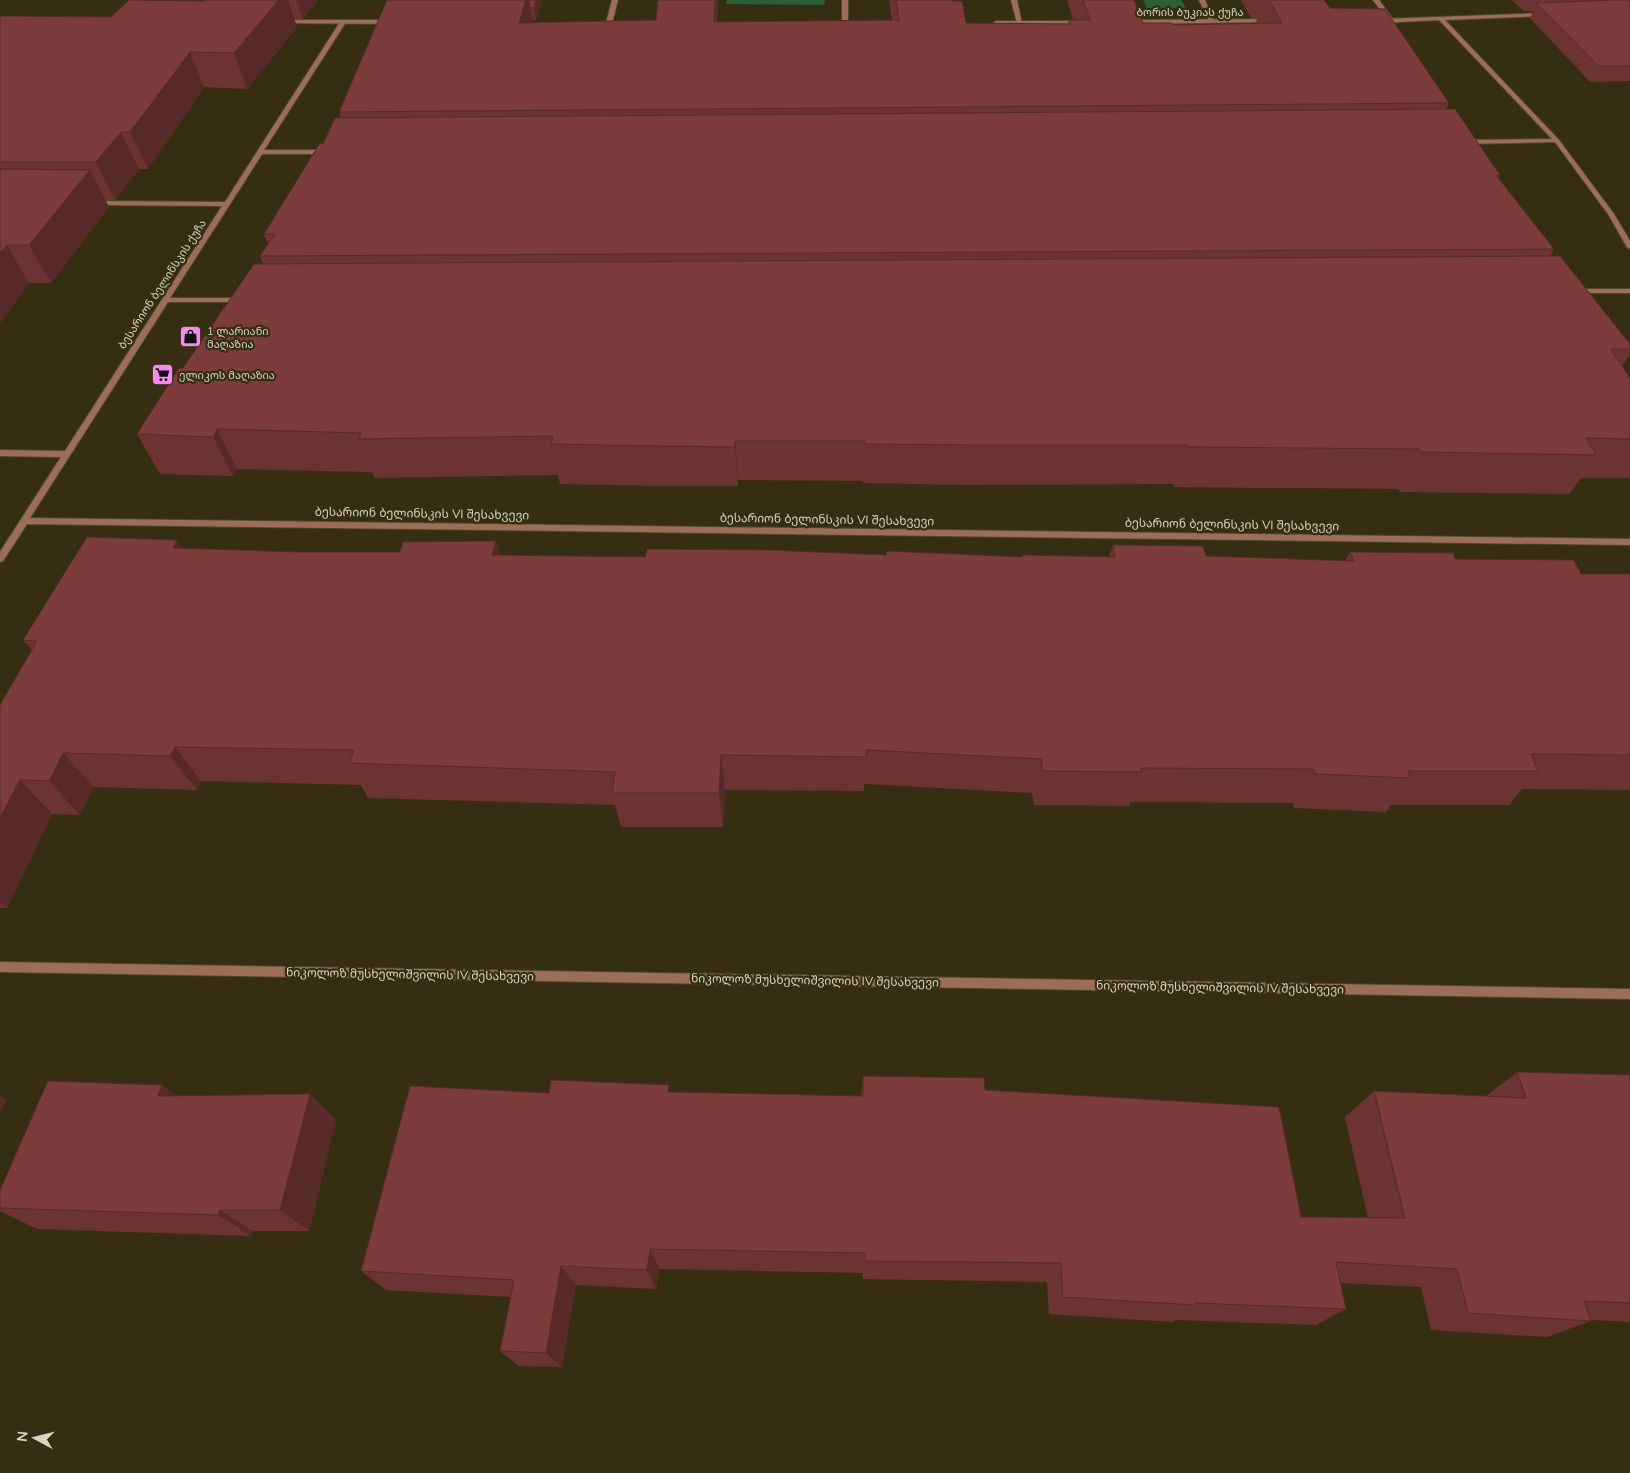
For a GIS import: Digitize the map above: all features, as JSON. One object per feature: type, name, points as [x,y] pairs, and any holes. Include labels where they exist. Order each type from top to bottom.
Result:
[{"type":"street","points":[[609,23],[615,0]]},
{"type":"street","points":[[844,24],[845,0]]},
{"type":"street","points":[[1014,0],[1020,23]]},
{"type":"street","points":[[1202,0],[1213,22]]},
{"type":"street","points":[[1376,0],[1390,21]]},
{"type":"street","points":[[1371,21],[1442,20],[1551,14]]},
{"type":"street","points":[[1442,20],[1557,141],[1611,214],[1630,247]]},
{"type":"street","points":[[276,22],[396,22]]},
{"type":"street","name":"ბესარიონ ბელინსკის ქუჩა","points":[[0,558],[343,22]]},
{"type":"street","name":"ბორის ბუკიას ქუჩა","points":[[1126,22],[1272,22]]},
{"type":"street","points":[[599,23],[619,23]]},
{"type":"street","points":[[990,23],[1087,23]]},
{"type":"street","points":[[835,24],[854,24]]},
{"type":"street","points":[[1457,142],[1557,141]]},
{"type":"street","points":[[260,152],[330,152]]},
{"type":"street","points":[[89,203],[227,204]]},
{"type":"street","points":[[1570,291],[1630,291]]},
{"type":"street","points":[[165,300],[255,300]]},
{"type":"street","points":[[0,453],[67,454]]},
{"type":"street","name":"ბესარიონ ბელინსკის VI შესახვევი","points":[[24,521],[1630,542]]},
{"type":"street","name":"ნიკოლოზ მუსხელიშვილის IV შესახვევი","points":[[0,967],[1630,994]]},
{"type":"green space","points":[[727,0],[825,0],[824,5],[726,4]]},
{"type":"green space","points":[[1143,0],[1181,0],[1186,8],[1147,9]]},
{"type":"building","points":[[129,0],[279,0],[234,53],[190,52],[130,132],[121,132],[96,162],[0,162],[0,16],[111,17]]},
{"type":"building","points":[[387,0],[526,0],[519,23],[656,20],[658,0],[715,0],[714,22],[899,20],[896,0],[952,0],[962,1],[966,23],[1070,24],[1069,20],[1090,20],[1083,0],[1134,0],[1143,23],[1172,23],[1173,25],[1282,23],[1269,0],[1324,0],[1330,8],[1385,9],[1449,103],[339,112]]},
{"type":"building","points":[[529,0],[536,0],[534,8],[530,8]]},
{"type":"building","points":[[1630,0],[1630,66],[1598,66],[1536,3]]},
{"type":"building","points":[[1455,109],[1500,175],[1496,175],[1554,249],[260,256],[275,234],[264,234],[320,143],[323,144],[335,118]]},
{"type":"building","points":[[0,169],[90,170],[29,245],[7,245],[0,253]]},
{"type":"building","points":[[1560,256],[1630,344],[1630,349],[1611,349],[1630,378],[1630,439],[1586,438],[1596,455],[1420,452],[1419,449],[1187,447],[1186,445],[865,444],[865,441],[735,441],[735,447],[655,446],[551,444],[553,436],[359,439],[361,433],[217,429],[213,437],[137,434],[179,368],[183,368],[254,264]]},
{"type":"building","points":[[87,537],[177,540],[173,548],[299,552],[400,552],[403,542],[496,541],[492,555],[645,557],[647,549],[768,550],[886,555],[887,551],[1023,557],[1023,555],[1115,557],[1113,545],[1203,546],[1206,556],[1354,561],[1350,552],[1453,553],[1455,559],[1574,560],[1581,574],[1630,574],[1630,755],[1531,754],[1538,771],[1408,771],[1410,778],[1315,774],[1314,769],[1141,768],[1142,772],[1043,771],[1041,759],[866,750],[866,757],[721,755],[719,793],[612,793],[615,772],[349,763],[354,750],[175,747],[170,756],[63,753],[49,781],[20,780],[0,818],[0,705],[37,641],[23,640]]},
{"type":"building","points":[[1517,1072],[1630,1075],[1630,1303],[1584,1301],[1591,1321],[1468,1313],[1457,1269],[1336,1262],[1346,1309],[1195,1303],[1195,1305],[1063,1297],[1061,1263],[866,1261],[865,1253],[650,1249],[647,1270],[561,1266],[546,1353],[500,1351],[514,1280],[361,1271],[410,1086],[549,1093],[551,1080],[669,1085],[668,1092],[863,1096],[863,1076],[984,1078],[985,1090],[1279,1107],[1301,1217],[1405,1218],[1374,1091],[1526,1098]]},
{"type":"building","points":[[48,1081],[162,1085],[158,1096],[310,1094],[280,1210],[220,1210],[218,1215],[0,1208],[0,1190]]},
{"type":"place","name":"1 ლარიანი მაღაზია","points":[[191,337]]},
{"type":"place","name":"ელიკოს მაღაზია","points":[[163,375]]}]
